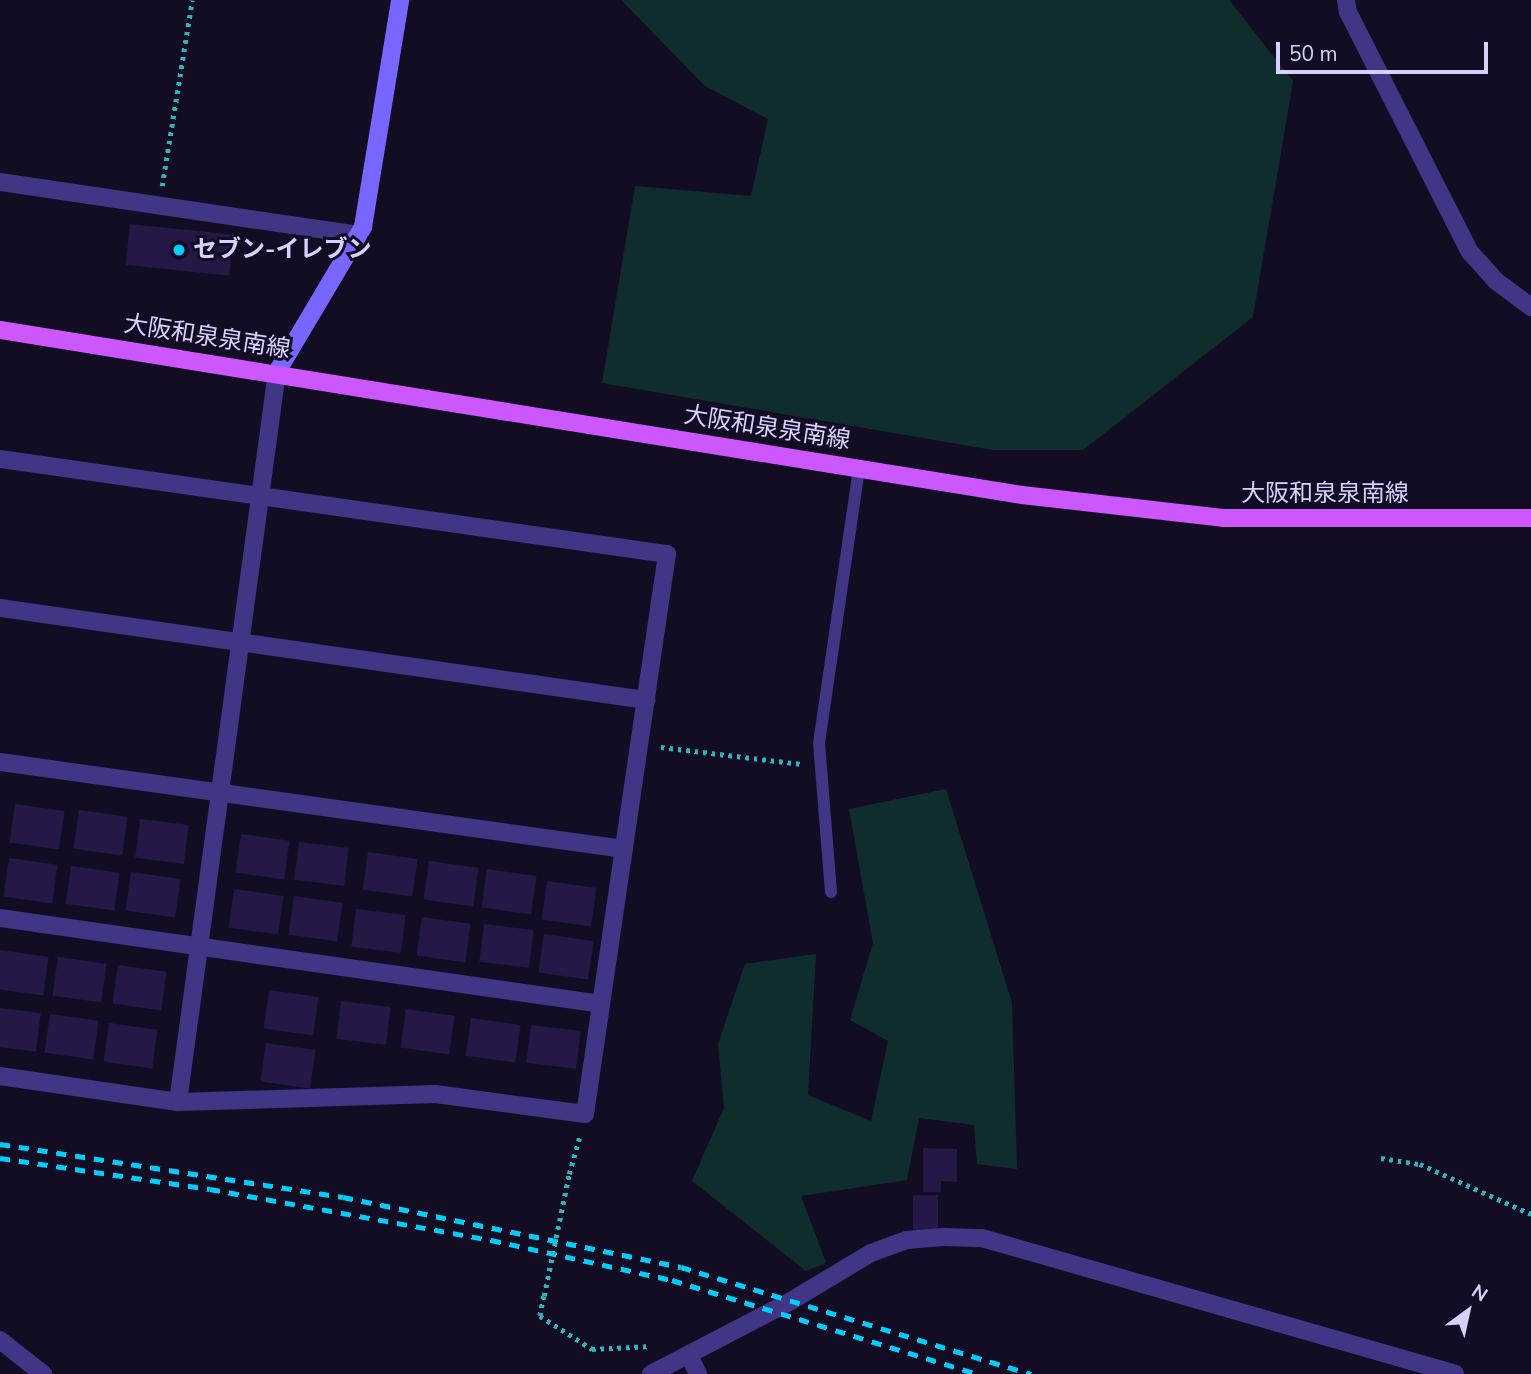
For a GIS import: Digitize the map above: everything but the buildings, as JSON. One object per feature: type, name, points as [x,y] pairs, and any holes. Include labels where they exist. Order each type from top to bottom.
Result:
[{"type":"main road","name":"大阪和泉泉南線","points":[[0,330],[277,372],[1022,495],[1223,518],[1531,518]]},
{"type":"street","points":[[178,1102],[277,372],[359,235],[400,0]]},
{"type":"street","points":[[1346,0],[1348,12],[1470,252],[1496,281],[1531,307]]},
{"type":"street","points":[[0,182],[359,235]]},
{"type":"street","points":[[0,459],[667,554],[585,1114],[435,1094],[178,1102],[0,1076]]},
{"type":"street","points":[[0,608],[646,700]]},
{"type":"street","points":[[0,762],[624,849]]},
{"type":"street","points":[[0,918],[601,1004]]},
{"type":"street","points":[[651,1374],[690,1357],[871,1253],[907,1241],[945,1237],[982,1238],[1455,1374]]},
{"type":"street","points":[[0,1340],[43,1374]]},
{"type":"street","points":[[690,1357],[698,1374]]},
{"type":"lane","points":[[831,892],[819,743],[859,468]]},
{"type":"path","points":[[159,206],[192,0]]},
{"type":"path","points":[[639,745],[821,766]]},
{"type":"path","points":[[585,1114],[569,1174],[540,1316],[592,1349],[654,1346]]},
{"type":"path","points":[[1381,1158],[1420,1164],[1531,1214]]},
{"type":"green space","points":[[621,0],[1229,0],[1293,81],[1253,317],[1083,450],[993,450],[602,383],[635,186],[751,196],[768,119],[705,86]]},
{"type":"green space","points":[[946,789],[1012,1003],[1017,1169],[977,1164],[974,1125],[919,1118],[907,1180],[801,1196],[826,1263],[806,1271],[692,1181],[724,1108],[718,1044],[745,964],[816,954],[808,1095],[871,1121],[888,1041],[850,1020],[873,943],[849,809]]},
{"type":"railway","points":[[0,1144],[343,1197],[681,1267],[1031,1374]]},
{"type":"railway","points":[[0,1158],[210,1189],[491,1240],[672,1280],[978,1374]]},
{"type":"place","name":"セブン-イレブン","points":[[179,250]]}]
